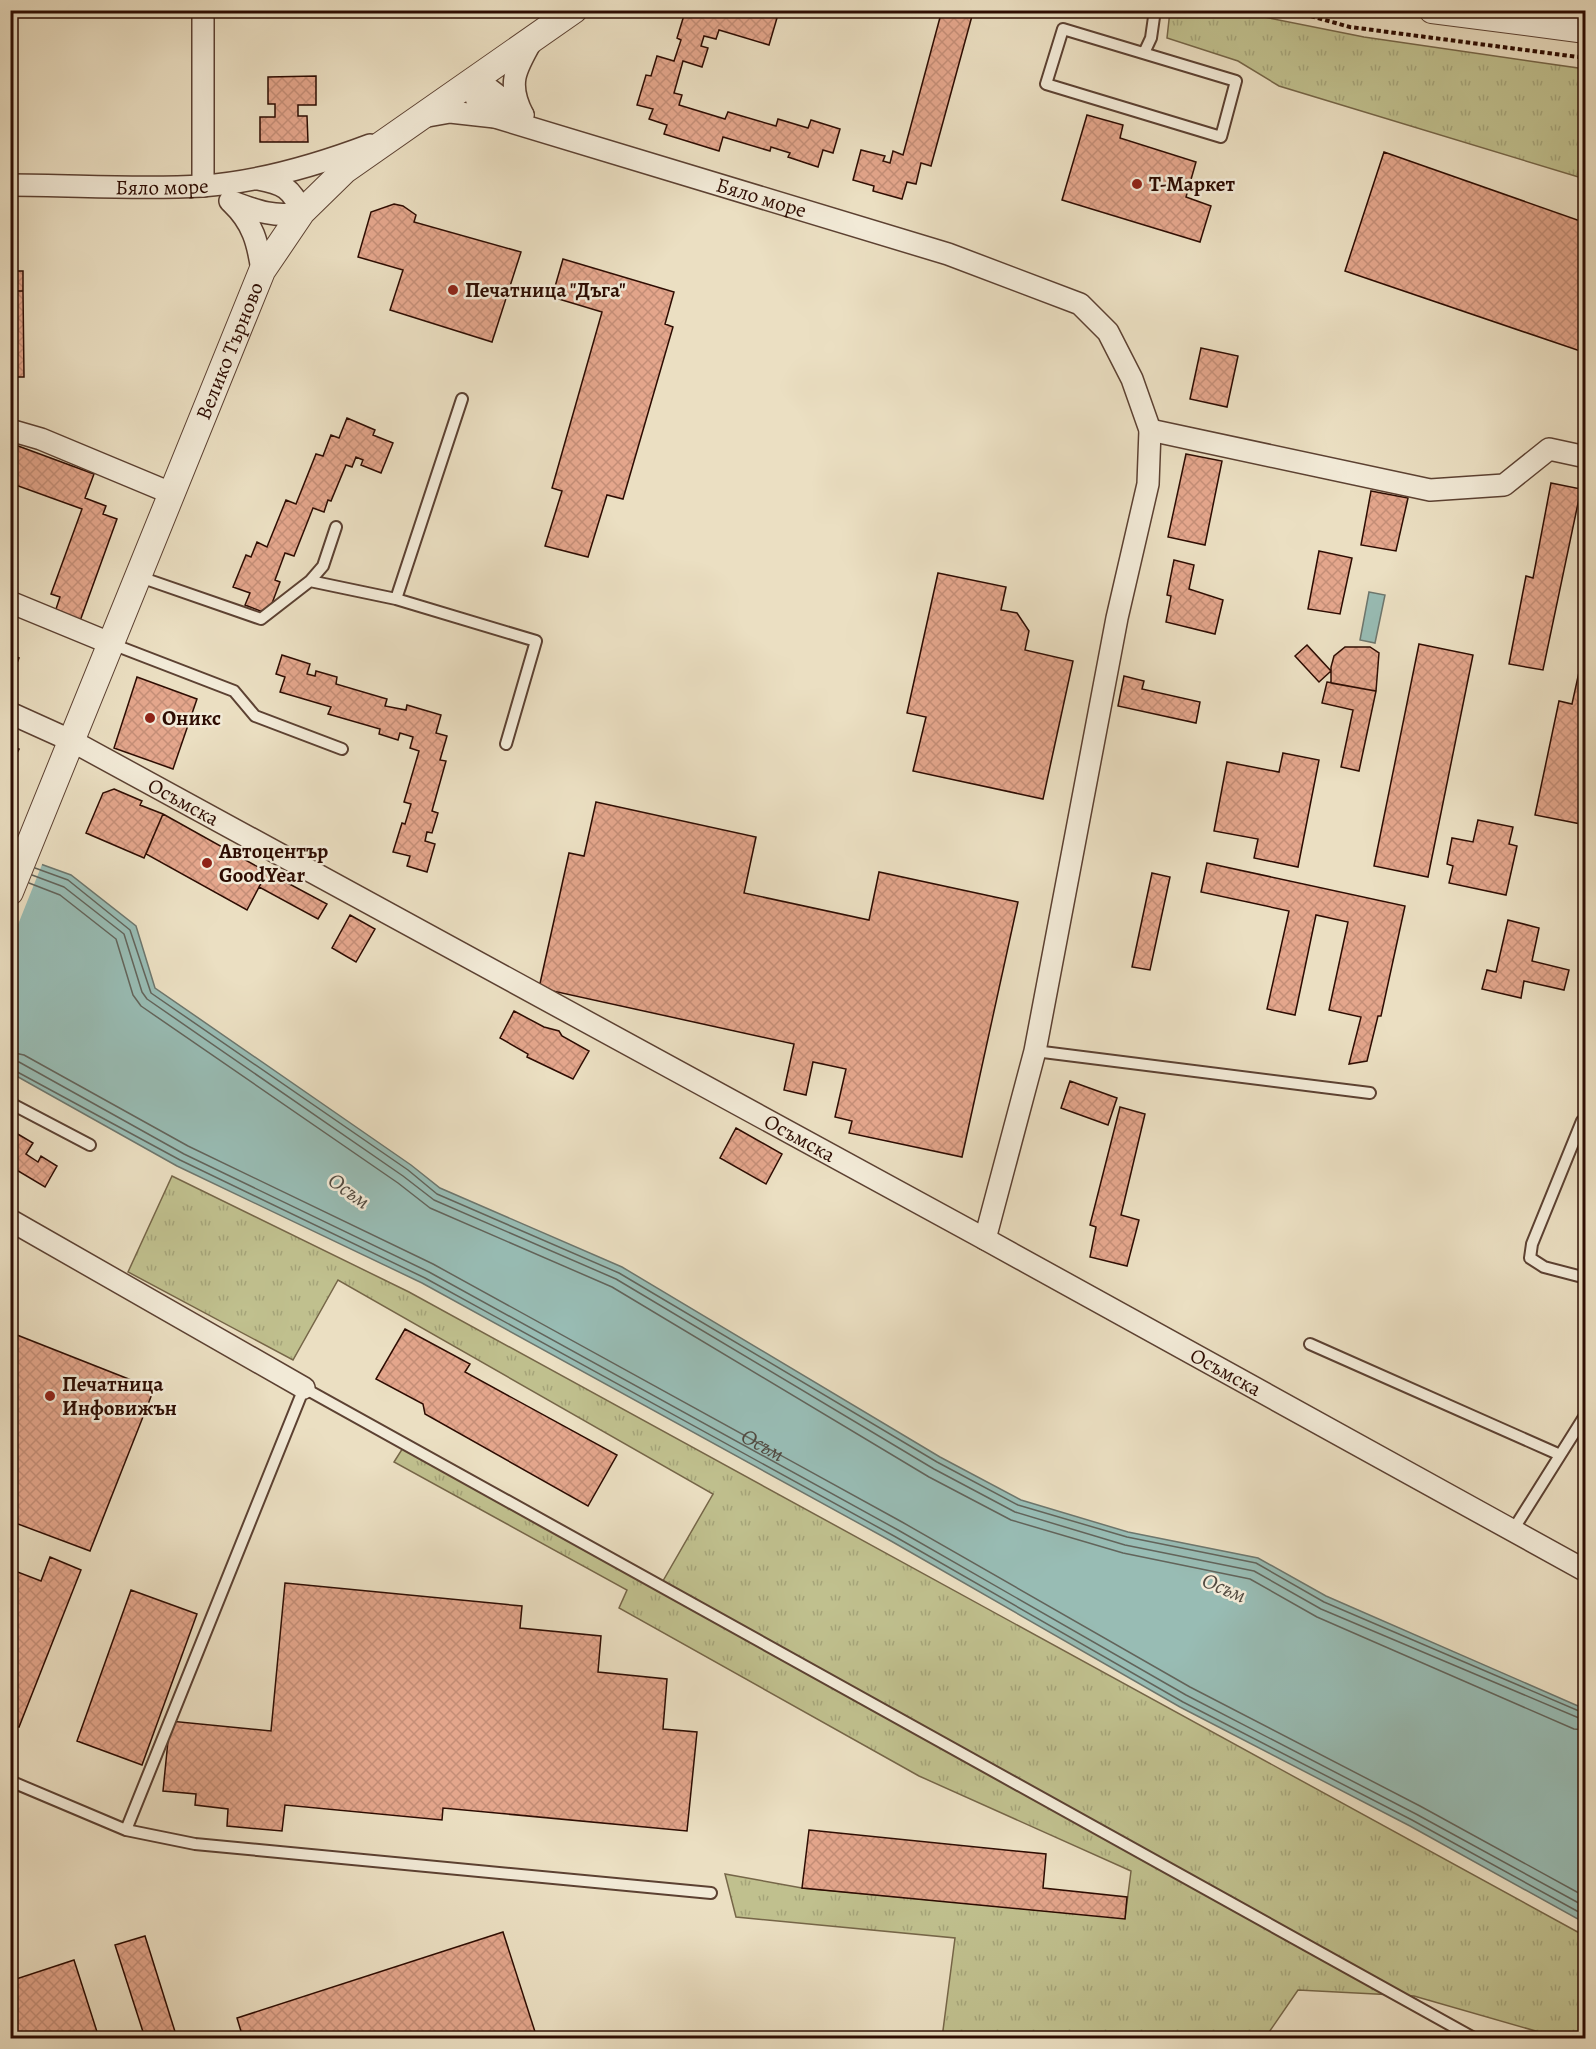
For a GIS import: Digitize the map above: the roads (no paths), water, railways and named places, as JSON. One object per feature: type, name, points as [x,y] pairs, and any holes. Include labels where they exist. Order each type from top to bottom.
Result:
[{"type":"street","points":[[203,10],[203,186],[255,178],[335,159],[391,137]]},
{"type":"street","name":"Велико Търново","points":[[10,892],[140,577],[262,271],[302,212],[345,170],[574,10]]},
{"type":"street","points":[[1432,10],[1586,30]]},
{"type":"street","name":"Бяло море","points":[[531,42],[516,68],[513,95],[523,115],[539,130],[948,254],[1080,304],[1108,332],[1132,379],[1150,430]]},
{"type":"street","points":[[495,117],[482,108],[473,96],[472,82],[484,85],[523,115]]},
{"type":"street","points":[[419,118],[450,112],[495,117],[539,130]]},
{"type":"street","points":[[230,201],[264,213],[290,215],[302,212],[294,195],[278,183],[255,178]]},
{"type":"street","name":"Бяло море","points":[[10,185],[203,186],[230,201],[245,216],[257,239],[262,271]]},
{"type":"street","points":[[10,430],[41,439],[173,494]]},
{"type":"street","points":[[985,1239],[1035,1050],[1117,618],[1148,484],[1150,430],[1430,490],[1504,485],[1549,449],[1586,457]]},
{"type":"street","points":[[10,602],[112,644]]},
{"type":"street","name":"Осъмска","points":[[10,713],[72,741],[985,1239],[1586,1571]]},
{"type":"street","points":[[10,1220],[304,1388]]},
{"type":"lane","points":[[1144,53],[1151,38],[1155,10]]},
{"type":"lane","points":[[1063,29],[1144,53],[1236,81],[1221,137],[1046,84],[1063,29]]},
{"type":"lane","points":[[396,599],[462,399]]},
{"type":"lane","points":[[140,577],[261,619],[310,581],[323,566],[336,527]]},
{"type":"lane","points":[[310,581],[396,599],[536,640],[506,744]]},
{"type":"lane","points":[[112,644],[234,691],[255,716],[342,749]]},
{"type":"lane","points":[[1035,1050],[1370,1093]]},
{"type":"lane","points":[[10,1103],[90,1144]]},
{"type":"lane","points":[[1582,1121],[1532,1244],[1530,1258],[1544,1267],[1586,1278]]},
{"type":"lane","points":[[1310,1344],[1558,1454]]},
{"type":"lane","points":[[126,1830],[304,1388],[1474,2038]]},
{"type":"lane","points":[[1512,1530],[1558,1454],[1586,1414]]},
{"type":"lane","points":[[10,1781],[126,1830],[195,1844],[711,1893]]},
{"type":"water","points":[[1369,592],[1385,595],[1375,643],[1360,640]]},
{"type":"water","name":"Осъм","points":[[10,853],[71,875],[136,926],[155,988],[411,1165],[440,1188],[622,1267],[940,1457],[1021,1500],[1128,1532],[1258,1558],[1326,1596],[1585,1709],[1585,1923],[1410,1826],[1180,1707],[891,1541],[422,1283],[177,1166],[11,1073]]},
{"type":"place","name":"Т-Маркет","points":[[1137,184]]},
{"type":"place","name":"Печатница \"Дъга\"","points":[[453,290]]},
{"type":"place","name":"Оникс","points":[[150,718]]},
{"type":"place","name":"Автоцентър GoodYear","points":[[207,863]]},
{"type":"place","name":"Печатница Инфовижън","points":[[50,1396]]}]
